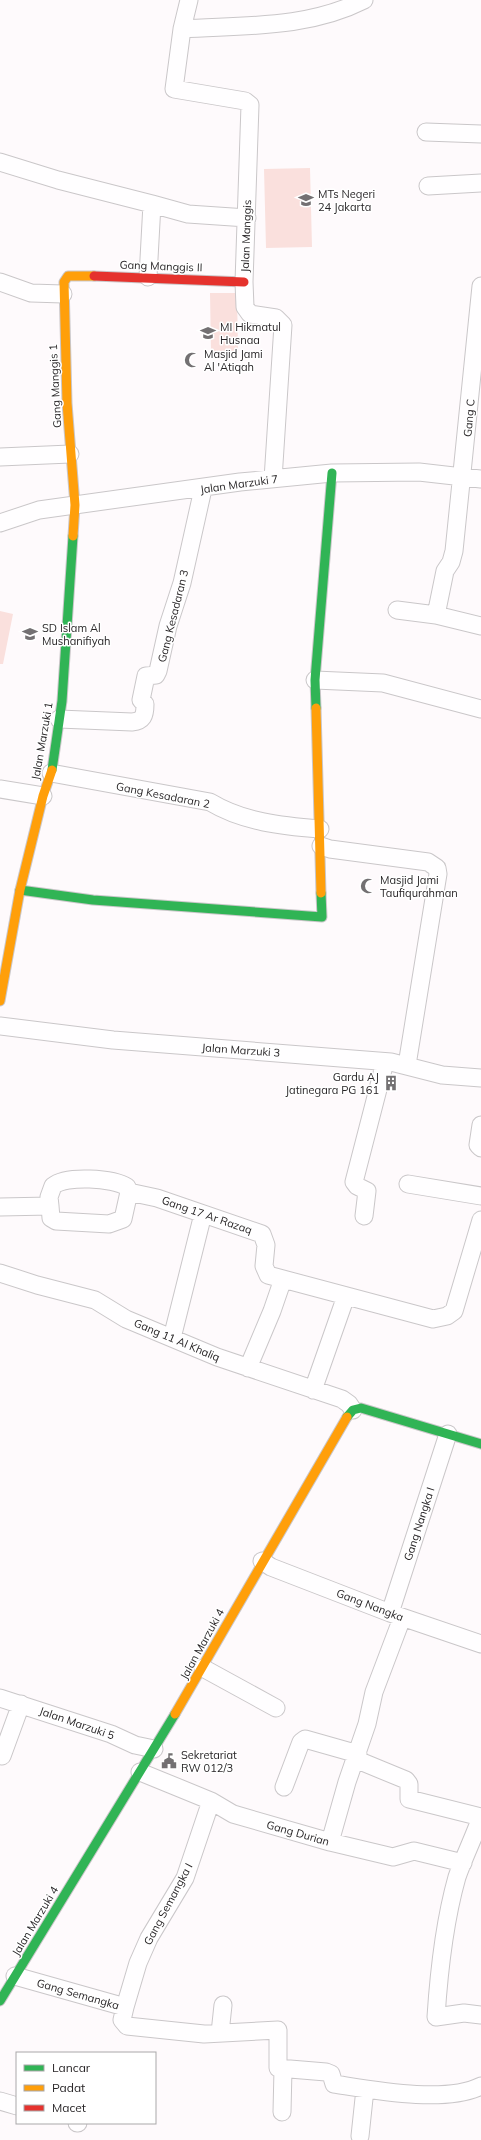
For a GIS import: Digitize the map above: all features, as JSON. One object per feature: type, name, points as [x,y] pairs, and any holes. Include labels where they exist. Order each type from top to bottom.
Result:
[{"type":"street","points":[[189,0],[182,30],[279,24],[321,16],[364,0]]},
{"type":"street","name":"Jalan Manggis","points":[[182,30],[174,89],[245,101],[250,104],[244,282],[247,311],[250,314],[276,318],[284,325],[273,479]]},
{"type":"street","points":[[426,132],[481,134]]},
{"type":"street","points":[[0,162],[58,180],[188,214],[247,218]]},
{"type":"street","points":[[428,186],[481,183]]},
{"type":"street","points":[[148,277],[152,204]]},
{"type":"street","name":"Gang Manggis II","points":[[77,275],[244,282]]},
{"type":"street","name":"Gang Manggis 1","points":[[75,505],[70,454],[63,294],[66,279],[77,275]]},
{"type":"street","points":[[0,282],[31,293],[63,294]]},
{"type":"street","name":"Gang C","points":[[436,615],[445,571],[451,562],[454,551],[463,477],[481,286]]},
{"type":"street","points":[[0,457],[70,454]]},
{"type":"street","name":"Jalan Marzuki 7","points":[[0,523],[39,510],[273,479],[332,473],[419,472],[481,479]]},
{"type":"street","points":[[20,890],[100,900],[322,917],[315,680],[332,473]]},
{"type":"street","name":"Gang Kesadaran 3","points":[[59,719],[132,722],[140,721],[143,718],[145,704],[141,700],[143,682],[146,676],[156,675],[158,671],[168,626],[182,583],[203,489]]},
{"type":"street","name":"Jalan Marzuki 1","points":[[0,1001],[20,890],[43,796],[51,773],[59,719],[70,607],[75,505]]},
{"type":"street","points":[[397,610],[436,615],[481,626]]},
{"type":"street","points":[[315,680],[383,683],[481,709]]},
{"type":"street","name":"Gang Kesadaran 2","points":[[51,773],[210,802],[225,811],[280,826],[320,829]]},
{"type":"street","points":[[0,789],[43,796]]},
{"type":"street","points":[[321,846],[330,849],[428,862],[434,864],[438,874],[407,1066]]},
{"type":"street","name":"Jalan Marzuki 3","points":[[0,1026],[113,1040],[385,1062],[442,1075],[481,1078]]},
{"type":"street","points":[[364,1216],[367,1191],[357,1186],[354,1182],[385,1062]]},
{"type":"street","points":[[481,1125],[478,1140],[478,1145],[481,1148]]},
{"type":"street","name":"Gang 17 Ar Razaq","points":[[50,1206],[50,1197],[53,1186],[69,1179],[117,1183],[127,1186],[129,1192],[157,1198],[262,1234],[266,1245],[265,1272],[268,1276],[428,1318],[447,1316],[454,1311],[481,1220]]},
{"type":"street","points":[[408,1184],[481,1196]]},
{"type":"street","points":[[0,1207],[50,1206],[51,1218],[56,1222],[114,1224],[125,1216],[129,1192]]},
{"type":"street","points":[[172,1338],[203,1214]]},
{"type":"street","name":"Gang 11 Al Khaliq","points":[[0,1273],[37,1285],[95,1300],[126,1319],[217,1357],[342,1399],[350,1404],[353,1410]]},
{"type":"street","points":[[248,1368],[272,1311],[283,1279]]},
{"type":"street","points":[[313,1390],[346,1296]]},
{"type":"street","points":[[353,1410],[361,1408],[481,1444]]},
{"type":"street","name":"Jalan Marzuki 4","points":[[0,2001],[203,1668],[262,1561],[349,1414],[353,1410]]},
{"type":"street","name":"Gang Nangka I","points":[[330,1842],[367,1724],[374,1692],[448,1434]]},
{"type":"street","name":"Gang Nangka","points":[[262,1561],[271,1567],[396,1616],[481,1644]]},
{"type":"street","points":[[203,1668],[276,1708]]},
{"type":"street","name":"Jalan Marzuki 5","points":[[0,1698],[111,1734],[135,1745],[154,1749]]},
{"type":"street","points":[[2,1756],[21,1704]]},
{"type":"street","points":[[284,1787],[301,1742],[305,1740],[356,1757],[406,1780],[409,1784],[410,1799],[481,1817],[458,1877],[447,1918],[439,1970],[436,2017],[464,2013],[481,2014]]},
{"type":"street","name":"Gang Durian","points":[[140,1772],[211,1801],[233,1814],[330,1842],[393,1857],[414,1851],[464,1862]]},
{"type":"street","name":"Gang Semangka I","points":[[124,2007],[138,1963],[149,1938],[185,1878],[211,1801]]},
{"type":"street","name":"Gang Semangka","points":[[15,1976],[124,2007],[122,2020],[127,2026],[204,2034],[278,2030],[277,2067],[283,2069]]},
{"type":"street","points":[[220,2033],[223,2005]]},
{"type":"street","points":[[282,2112],[283,2069],[321,2071],[331,2074],[334,2084],[413,2095],[472,2091],[481,2086]]},
{"type":"street","points":[[360,2136],[365,2089]]},
{"type":"street","points":[[0,2101],[16,2106]]},
{"type":"shaded area","points":[[310,168],[312,247],[266,248],[264,169]]},
{"type":"shaded area","points":[[210,293],[237,293],[238,351],[211,351]]},
{"type":"shaded area","points":[[0,611],[13,614],[3,664],[0,664]]},
{"type":"traffic: fast","points":[[316,708],[315,680],[332,473]]},
{"type":"traffic: fast","points":[[52,770],[62,701],[73,536]]},
{"type":"traffic: fast","points":[[20,890],[93,900],[322,917],[321,893]]},
{"type":"traffic: fast","points":[[347,1417],[353,1410],[361,1408],[481,1444]]},
{"type":"traffic: fast","points":[[0,2001],[175,1714]]},
{"type":"traffic: slow","points":[[73,536],[75,505],[67,403],[64,282],[68,276],[94,276]]},
{"type":"traffic: slow","points":[[316,708],[321,893]]},
{"type":"traffic: slow","points":[[0,1001],[20,890],[43,796],[52,770]]},
{"type":"traffic: slow","points":[[175,1714],[347,1417]]},
{"type":"traffic: jam","points":[[94,276],[244,282]]},
{"type":"place","name":"MTs Negeri 24 Jakarta","points":[[306,200]]},
{"type":"place","name":"MI Hikmatul Husnaa","points":[[208,333]]},
{"type":"place","name":"Masjid Jami Al 'Atiqah","points":[[192,360]]},
{"type":"place","name":"SD Islam Al Mushanifiyah","points":[[30,634]]},
{"type":"place","name":"Masjid Jami Taufiqurahman","points":[[368,886]]},
{"type":"place","name":"Gardu AJ Jatinegara PG 161","points":[[391,1083]]},
{"type":"place","name":"Sekretariat RW 012/3","points":[[169,1761]]}]
